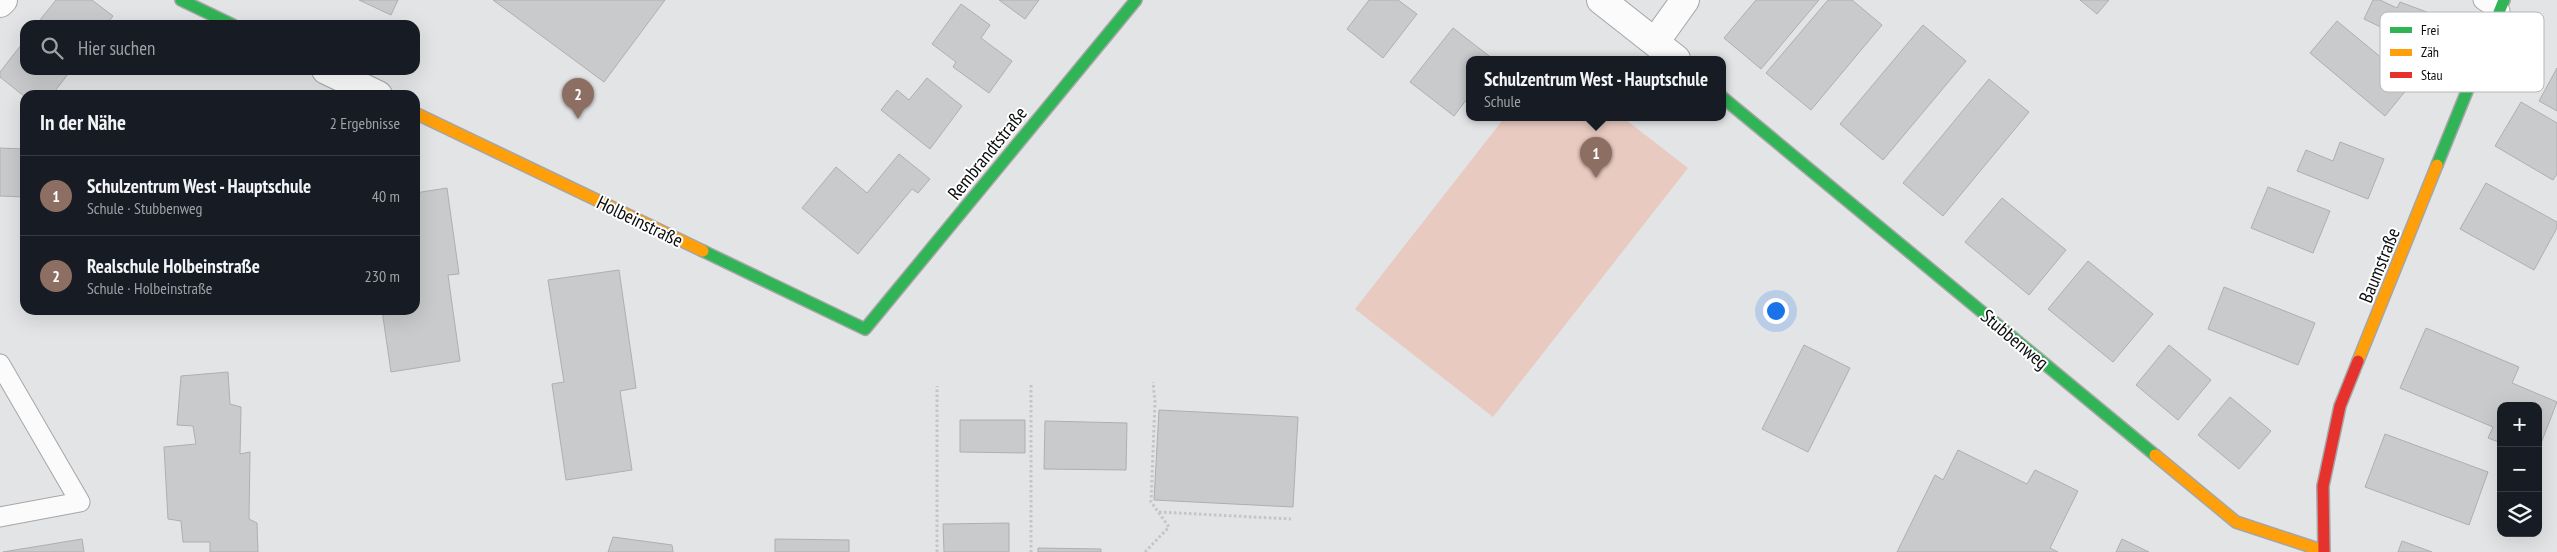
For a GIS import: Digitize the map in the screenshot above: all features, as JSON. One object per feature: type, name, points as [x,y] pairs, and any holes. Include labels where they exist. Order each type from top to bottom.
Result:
[{"type":"street","points":[[0,3],[3,0]]},
{"type":"street","points":[[181,0],[223,20]]},
{"type":"street","name":"Rembrandtstraße","points":[[865,329],[1136,0]]},
{"type":"street","points":[[1601,0],[1672,56]]},
{"type":"street","points":[[1655,42],[1685,0]]},
{"type":"street","points":[[336,75],[368,90]]},
{"type":"street","name":"Baumstraße","points":[[2324,551],[2323,486],[2340,406],[2467,92]]},
{"type":"street","name":"Stubbenweg","points":[[1726,100],[2236,522],[2324,551]]},
{"type":"street","name":"Holbeinstraße","points":[[420,115],[865,329]]},
{"type":"lane","points":[[2483,0],[2502,6]]},
{"type":"lane","points":[[0,364],[80,502],[0,517]]},
{"type":"path","points":[[1145,552],[1169,527],[1151,502],[1155,402],[1153,382]]},
{"type":"path","points":[[1031,385],[1032,552]]},
{"type":"path","points":[[937,386],[937,552]]},
{"type":"path","points":[[1159,512],[1291,519]]},
{"type":"shaded area","points":[[1502,121],[1627,121],[1688,168],[1493,417],[1355,309]]},
{"type":"building","points":[[56,0],[92,0],[113,16],[110,20],[40,20]]},
{"type":"building","points":[[359,0],[398,0],[391,15]]},
{"type":"building","points":[[493,0],[665,0],[604,82]]},
{"type":"building","points":[[999,0],[1039,0],[1025,19]]},
{"type":"building","points":[[1369,0],[1398,0],[1417,14],[1383,58],[1347,29]]},
{"type":"building","points":[[1756,0],[1819,0],[1761,69],[1724,38]]},
{"type":"building","points":[[1828,0],[1852,0],[1882,25],[1811,110],[1766,73]]},
{"type":"building","points":[[2080,0],[2109,0],[2097,14]]},
{"type":"building","points":[[2373,0],[2380,0],[2397,8],[2400,2],[2427,12],[2380,12],[2380,27],[2364,19]]},
{"type":"building","points":[[961,4],[990,25],[981,38],[1012,61],[989,93],[953,67],[956,62],[932,44]]},
{"type":"building","points":[[2337,21],[2380,57],[2380,92],[2405,92],[2385,116],[2310,53]]},
{"type":"building","points":[[1923,25],[1966,61],[1883,160],[1840,124]]},
{"type":"building","points":[[1453,28],[1489,56],[1466,56],[1466,100],[1454,116],[1410,82]]},
{"type":"building","points":[[20,46],[20,75],[67,75],[56,90],[20,90],[20,93],[0,77],[0,72]]},
{"type":"building","points":[[2557,68],[2557,111],[2539,101]]},
{"type":"building","points":[[927,78],[962,106],[930,149],[881,110],[897,90],[909,100]]},
{"type":"building","points":[[1989,79],[2029,112],[1943,216],[1903,183]]},
{"type":"building","points":[[2521,102],[2557,123],[2557,174],[2553,180],[2495,146]]},
{"type":"building","points":[[2340,142],[2384,159],[2368,199],[2297,171],[2306,150],[2333,161]]},
{"type":"building","points":[[0,148],[20,149],[20,197],[0,196]]},
{"type":"building","points":[[899,154],[930,179],[918,193],[912,189],[858,254],[802,208],[836,167],[867,193]]},
{"type":"building","points":[[2486,183],[2557,222],[2557,228],[2534,270],[2460,229]]},
{"type":"building","points":[[2268,187],[2330,211],[2313,253],[2251,228]]},
{"type":"building","points":[[447,188],[459,274],[448,275],[460,361],[391,372],[383,315],[420,315],[420,192]]},
{"type":"building","points":[[2002,198],[2066,250],[2029,295],[1965,242]]},
{"type":"building","points":[[2088,261],[2153,314],[2113,362],[2048,309]]},
{"type":"building","points":[[619,270],[636,388],[620,391],[632,470],[566,480],[552,384],[564,382],[548,280]]},
{"type":"building","points":[[2224,287],[2315,323],[2298,365],[2208,329]]},
{"type":"building","points":[[2426,328],[2519,367],[2512,383],[2557,402],[2542,441],[2542,402],[2497,402],[2497,441],[2488,438],[2493,427],[2400,388]]},
{"type":"building","points":[[1804,345],[1850,368],[1808,452],[1762,429]]},
{"type":"building","points":[[2169,345],[2211,380],[2178,420],[2136,385]]},
{"type":"building","points":[[228,372],[230,404],[241,407],[240,454],[250,452],[249,519],[257,523],[258,552],[210,552],[210,542],[183,542],[181,521],[168,519],[164,447],[196,444],[193,426],[177,425],[181,376]]},
{"type":"building","points":[[2230,397],[2271,431],[2239,469],[2198,435]]},
{"type":"building","points":[[1159,410],[1298,417],[1293,507],[1154,500]]},
{"type":"building","points":[[960,420],[1025,420],[1025,453],[960,452]]},
{"type":"building","points":[[1045,421],[1127,423],[1126,470],[1044,469]]},
{"type":"building","points":[[2385,434],[2488,472],[2469,525],[2365,487]]},
{"type":"building","points":[[1958,450],[2027,484],[2035,470],[2078,491],[2050,548],[2058,552],[1897,552],[1935,475],[1943,480]]},
{"type":"building","points":[[1009,523],[1009,552],[944,552],[943,524]]},
{"type":"building","points":[[613,537],[672,545],[673,552],[608,552]]},
{"type":"building","points":[[82,539],[84,552],[3,552]]},
{"type":"building","points":[[775,539],[849,540],[849,552],[775,552]]},
{"type":"building","points":[[2122,539],[2149,552],[2116,552]]},
{"type":"building","points":[[2402,541],[2432,552],[2398,552]]},
{"type":"building","points":[[1038,548],[1101,549],[1101,552],[1038,552]]},
{"type":"traffic: fast","points":[[181,0],[223,20]]},
{"type":"traffic: fast","points":[[703,251],[865,329],[1136,0]]},
{"type":"traffic: fast","points":[[2499,12],[2504,0]]},
{"type":"traffic: fast","points":[[2437,165],[2467,92]]},
{"type":"traffic: fast","points":[[1726,100],[2155,455]]},
{"type":"traffic: slow","points":[[420,115],[703,251]]},
{"type":"traffic: slow","points":[[2358,361],[2437,165]]},
{"type":"traffic: slow","points":[[2155,455],[2236,522],[2324,551]]},
{"type":"traffic: jam","points":[[2324,552],[2323,486],[2340,406],[2358,361]]},
{"type":"place","name":"Realschule Holbeinstraße","points":[[578,119]]},
{"type":"place","name":"Schulzentrum West - Hauptschule","points":[[1596,178]]}]
